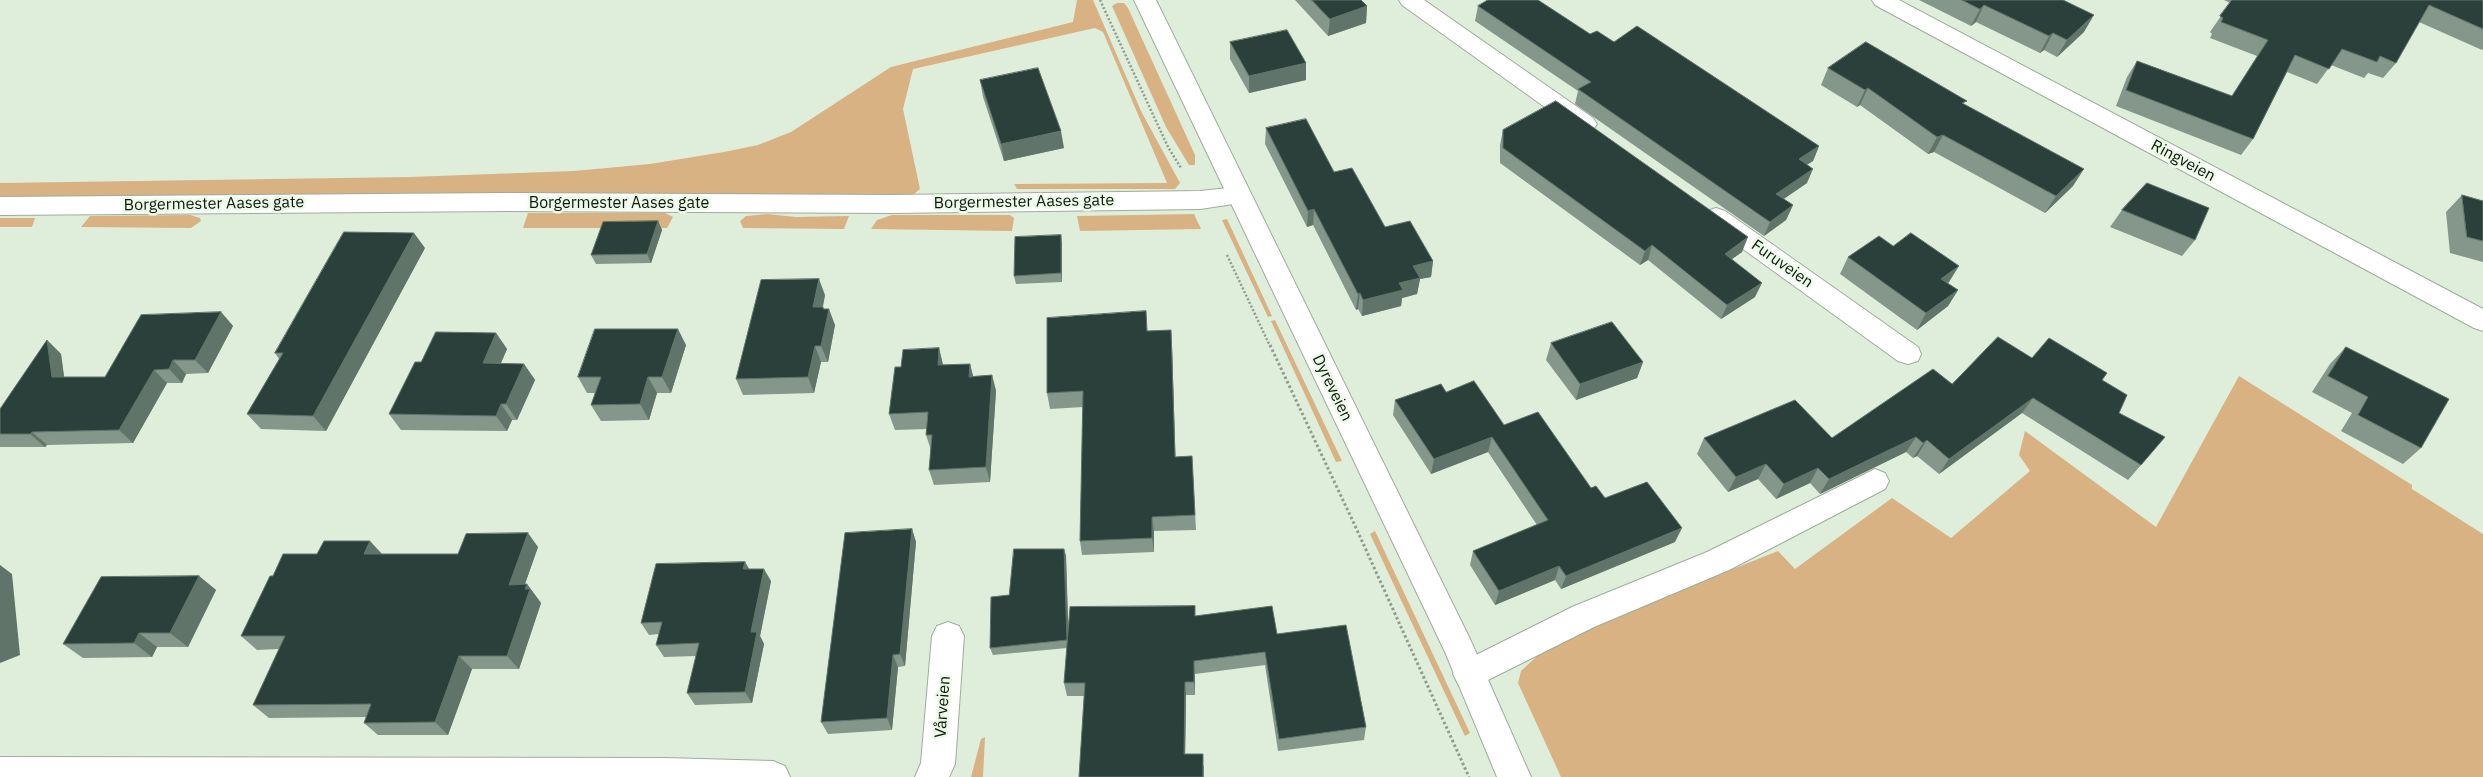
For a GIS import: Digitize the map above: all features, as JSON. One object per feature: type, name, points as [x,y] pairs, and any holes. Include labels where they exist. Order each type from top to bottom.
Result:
[{"type":"street","name":"Dyreveien","points":[[1145,0],[1470,674],[1514,777]]},
{"type":"street","points":[[1410,0],[1603,137]]},
{"type":"street","name":"Ringveien","points":[[1883,0],[2483,322]]},
{"type":"street","name":"Borgermester Aases gate","points":[[0,206],[487,202],[892,204],[1200,200],[1238,196]]},
{"type":"street","name":"Furuveien","points":[[1700,206],[1908,354]]},
{"type":"street","points":[[1470,674],[1583,617],[1718,561],[1875,480]]},
{"type":"street","name":"Vårveien","points":[[932,777],[938,764],[948,636]]},
{"type":"street","points":[[0,772],[645,774],[773,777]]},
{"type":"path","points":[[1100,0],[1168,147],[1200,200]]},
{"type":"path","points":[[1226,253],[1357,530],[1469,777]]},
{"type":"shaded area","points":[[1077,0],[1093,0],[1141,111],[1180,183],[1175,189],[1017,189],[1014,184],[1167,183],[1103,32],[1095,28],[913,69],[903,109],[920,189],[914,194],[0,197],[0,183],[410,177],[574,171],[650,164],[724,152],[758,145],[791,132],[891,67],[1073,22]]},
{"type":"shaded area","points":[[1117,3],[1124,3],[1128,8],[1195,155],[1195,165],[1189,165],[1166,127],[1112,6]]},
{"type":"shaded area","points":[[528,213],[665,213],[673,217],[667,228],[523,228]]},
{"type":"shaded area","points":[[767,214],[796,217],[849,216],[844,229],[743,228],[740,221],[746,216]]},
{"type":"shaded area","points":[[1194,214],[1201,229],[1080,231],[1077,216]]},
{"type":"shaded area","points":[[190,215],[200,218],[201,221],[191,228],[81,227],[90,216]]},
{"type":"shaded area","points":[[892,215],[1010,215],[1014,218],[1012,231],[871,229],[877,220]]},
{"type":"shaded area","points":[[0,218],[35,218],[32,227],[0,227]]},
{"type":"shaded area","points":[[1227,219],[1272,316],[1268,317],[1222,220]]},
{"type":"shaded area","points":[[1275,320],[1342,461],[1336,462],[1271,321]]},
{"type":"shaded area","points":[[2239,376],[2412,485],[2412,489],[2483,534],[2483,777],[1561,777],[1518,683],[1521,671],[1549,645],[1778,551],[1795,569],[1892,498],[1951,538],[2030,471],[2019,455],[2025,431],[2156,527]]},
{"type":"shaded area","points":[[1375,531],[1470,733],[1465,736],[1370,534]]},
{"type":"shaded area","points":[[985,737],[983,777],[971,777],[981,739]]},
{"type":"building","points":[[1312,0],[1361,0],[1367,6],[1330,19]]},
{"type":"building","points":[[1488,0],[1538,0],[1590,34],[1597,31],[1614,42],[1637,26],[1819,146],[1799,159],[1813,169],[1776,194],[1793,205],[1770,222],[1578,89],[1591,82],[1478,6]]},
{"type":"building","points":[[1962,0],[2063,0],[2094,15],[2067,40],[2053,33],[2049,36],[1984,5],[1980,9]]},
{"type":"building","points":[[2232,0],[2483,0],[2483,29],[2429,5],[2396,63],[2380,56],[2377,62],[2342,49],[2329,69],[2295,55],[2253,139],[2126,90],[2137,61],[2232,96],[2268,40],[2221,22],[2223,18],[2220,16]]},
{"type":"building","points":[[1287,30],[1306,63],[1249,76],[1230,42]]},
{"type":"building","points":[[1866,42],[1967,101],[1962,103],[2084,169],[2056,196],[1943,135],[1937,137],[1868,88],[1865,90],[1828,68]]},
{"type":"building","points":[[1038,68],[1061,131],[1001,144],[980,80]]},
{"type":"building","points":[[1556,101],[1748,237],[1725,254],[1762,283],[1727,305],[1652,245],[1645,251],[1503,148],[1503,130]]},
{"type":"building","points":[[1306,119],[1334,172],[1352,168],[1385,227],[1410,221],[1433,261],[1413,266],[1420,278],[1399,283],[1403,290],[1363,300],[1360,293],[1358,294],[1314,209],[1308,211],[1266,128]]},
{"type":"building","points":[[2147,183],[2209,208],[2195,240],[2122,210]]},
{"type":"building","points":[[2462,195],[2483,201],[2483,241],[2467,237]]},
{"type":"building","points":[[658,221],[647,254],[591,255],[603,222]]},
{"type":"building","points":[[344,232],[414,233],[313,416],[247,414],[283,353],[275,353]]},
{"type":"building","points":[[1911,233],[1959,266],[1941,279],[1958,290],[1926,313],[1848,257],[1879,236],[1893,246]]},
{"type":"building","points":[[1061,235],[1061,273],[1014,276],[1015,237]]},
{"type":"building","points":[[819,279],[813,307],[829,309],[821,346],[815,346],[808,377],[736,379],[761,280]]},
{"type":"building","points":[[1146,311],[1147,331],[1171,330],[1175,457],[1192,456],[1195,515],[1152,517],[1152,538],[1080,541],[1083,391],[1047,393],[1047,318]]},
{"type":"building","points":[[221,312],[195,360],[173,360],[169,369],[154,370],[119,430],[0,434],[0,409],[47,340],[52,377],[105,377],[141,315]]},
{"type":"building","points":[[1612,322],[1643,362],[1580,384],[1551,343]]},
{"type":"building","points":[[595,329],[678,329],[662,377],[648,377],[640,404],[591,405],[601,377],[578,377]]},
{"type":"building","points":[[436,332],[496,333],[483,363],[524,364],[506,404],[501,404],[496,416],[389,414],[415,362],[421,362]]},
{"type":"building","points":[[1998,337],[2032,358],[2049,338],[2107,373],[2102,380],[2127,395],[2119,413],[2165,437],[2141,465],[2033,398],[1949,459],[1927,440],[1923,443],[1916,437],[1829,479],[1818,468],[1784,484],[1766,464],[1736,477],[1704,438],[1795,400],[1832,438],[1933,369],[1952,384]]},
{"type":"building","points":[[2346,347],[2449,399],[2421,448],[2358,415],[2368,397],[2328,376]]},
{"type":"building","points":[[939,348],[938,365],[970,364],[969,377],[992,375],[986,467],[929,470],[932,435],[926,435],[928,412],[889,414],[895,367],[901,367],[903,350]]},
{"type":"building","points":[[1474,381],[1504,425],[1538,412],[1591,488],[1596,486],[1605,498],[1647,482],[1682,528],[1566,576],[1559,566],[1499,591],[1473,551],[1548,520],[1492,437],[1434,459],[1395,400],[1441,384],[1446,392]]},
{"type":"building","points":[[912,529],[900,654],[893,655],[887,718],[821,722],[845,533]]},
{"type":"building","points":[[528,533],[509,585],[527,584],[525,589],[530,589],[507,656],[459,656],[435,722],[364,723],[371,704],[253,705],[285,636],[241,636],[270,576],[273,576],[283,554],[317,554],[324,541],[370,541],[364,554],[458,554],[466,534]]},
{"type":"building","points":[[1014,549],[1064,549],[1067,640],[990,648],[991,597],[1009,595]]},
{"type":"building","points":[[745,562],[743,569],[764,569],[751,632],[757,632],[745,692],[687,693],[699,643],[656,645],[662,622],[641,623],[656,564]]},
{"type":"building","points":[[199,576],[170,633],[139,633],[134,643],[63,644],[101,577]]},
{"type":"building","points":[[1195,606],[1195,616],[1272,606],[1277,634],[1346,625],[1366,727],[1279,739],[1265,652],[1194,661],[1194,682],[1185,682],[1184,754],[1203,754],[1203,777],[1079,777],[1085,683],[1064,683],[1070,607]]}]
